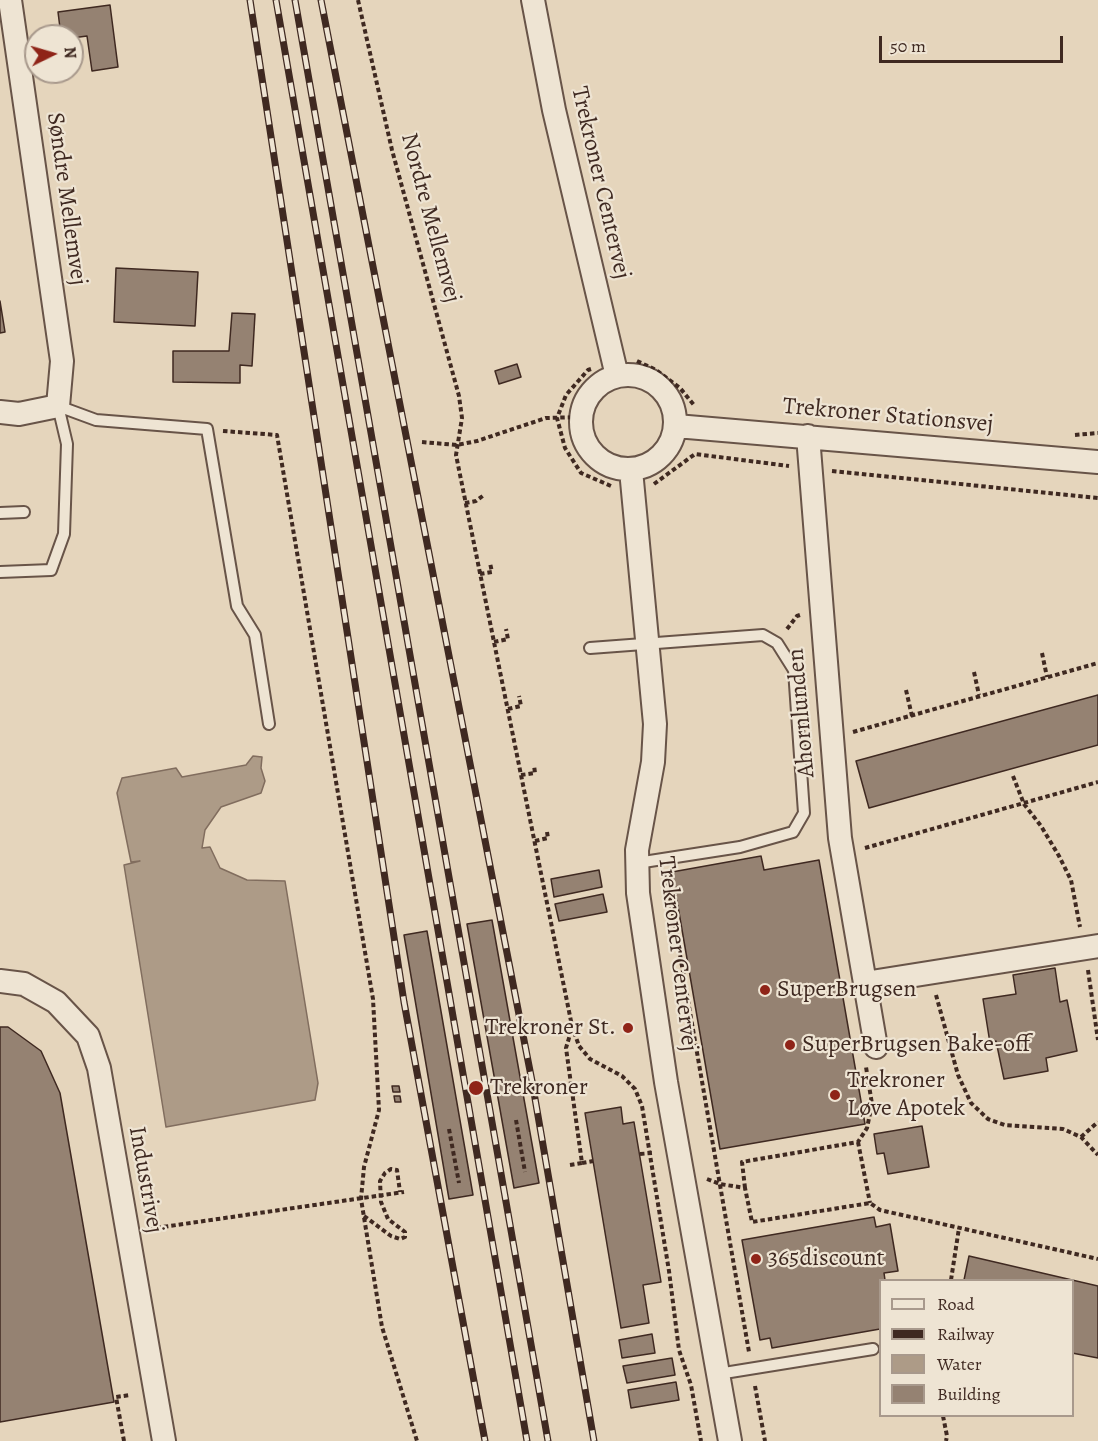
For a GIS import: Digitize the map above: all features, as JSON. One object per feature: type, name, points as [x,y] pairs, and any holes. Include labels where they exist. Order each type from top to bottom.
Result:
[{"type":"street","name":"Søndre Mellemvej","points":[[10,0],[62,361],[58,406]]},
{"type":"street","name":"Trekroner Centervej","points":[[533,0],[554,110],[617,376]]},
{"type":"street","points":[[632,375],[659,386],[669,397],[675,411],[676,426],[669,447],[642,467],[615,468],[600,461],[589,449],[582,434],[581,417],[587,399],[600,385],[617,376],[632,375]]},
{"type":"street","points":[[0,412],[19,414],[58,406]]},
{"type":"street","name":"Trekroner Stationsvej","points":[[676,426],[1097,461]]},
{"type":"street","name":"Ahornlunden","points":[[808,436],[832,738],[844,854],[865,983],[871,1055]]},
{"type":"street","name":"Trekroner Centervej","points":[[642,467],[648,644],[655,724],[653,762],[637,850],[638,893],[665,1076],[730,1441]]},
{"type":"street","points":[[865,983],[1091,947]]},
{"type":"street","name":"Industrivej","points":[[0,981],[24,984],[56,1002],[88,1036],[99,1068],[164,1441]]},
{"type":"lane","points":[[58,406],[96,420],[207,429],[237,606],[255,635],[269,724]]},
{"type":"lane","points":[[0,572],[51,570],[64,534],[67,444],[58,406]]},
{"type":"lane","points":[[0,513],[24,512]]},
{"type":"lane","points":[[590,648],[763,635],[777,643],[794,670],[804,813],[793,832],[740,847],[637,863]]},
{"type":"lane","points":[[717,1374],[873,1349]]},
{"type":"path","name":"Nordre Mellemvej","points":[[357,0],[392,150],[459,396],[462,418],[456,455],[572,1026]]},
{"type":"path","points":[[422,442],[456,445],[477,441],[546,418],[581,417]]},
{"type":"path","points":[[207,429],[277,435],[373,999],[379,1110],[364,1167],[361,1198],[382,1327],[417,1441]]},
{"type":"path","points":[[642,467],[655,494]]},
{"type":"path","points":[[465,503],[476,501],[484,495]]},
{"type":"path","points":[[480,574],[492,572],[490,563]]},
{"type":"path","points":[[777,643],[797,616],[821,613]]},
{"type":"path","points":[[494,642],[508,639],[506,629]]},
{"type":"path","points":[[1042,653],[1047,677]]},
{"type":"path","points":[[832,738],[1098,663]]},
{"type":"path","points":[[974,672],[979,695]]},
{"type":"path","points":[[906,690],[912,716]]},
{"type":"path","points":[[508,709],[521,706],[519,696]]},
{"type":"path","points":[[521,775],[535,773],[534,765]]},
{"type":"path","points":[[1013,776],[1024,804],[1041,826],[1071,880],[1091,947],[1098,1040]]},
{"type":"path","points":[[844,854],[1098,782]]},
{"type":"path","points":[[535,841],[548,838],[547,832]]},
{"type":"path","points":[[663,860],[765,1441]]},
{"type":"path","points":[[931,971],[941,1020],[954,1064],[971,1103],[988,1119],[1005,1125],[1063,1129],[1081,1137],[1098,1155]]},
{"type":"path","points":[[572,1026],[566,1048],[582,1163]]},
{"type":"path","points":[[572,1026],[579,1046],[590,1059],[622,1076],[635,1089],[642,1106],[669,1271],[679,1350],[691,1385],[701,1441]]},
{"type":"path","points":[[871,1055],[872,1104],[867,1128],[858,1142],[870,1203],[880,1210],[1098,1259]]},
{"type":"path","points":[[516,1120],[525,1172]]},
{"type":"path","points":[[1081,1137],[1098,1122]]},
{"type":"path","points":[[449,1129],[459,1183]]},
{"type":"path","points":[[858,1142],[742,1162],[745,1188],[752,1222],[870,1203]]},
{"type":"path","points":[[570,1165],[593,1161]]},
{"type":"path","points":[[127,1233],[380,1196],[402,1192],[397,1170],[390,1169],[385,1173],[380,1181],[380,1196],[388,1220],[405,1232],[405,1237],[400,1239],[391,1236],[364,1216]]},
{"type":"path","points":[[734,1188],[745,1188]]},
{"type":"path","points":[[951,1279],[959,1228]]},
{"type":"path","points":[[124,1441],[116,1397],[130,1395]]},
{"type":"path","points":[[943,1417],[946,1441]]},
{"type":"water","points":[[253,756],[262,757],[261,768],[265,781],[261,793],[221,807],[205,830],[202,848],[210,847],[220,868],[247,880],[285,881],[318,1083],[315,1100],[166,1127],[124,865],[140,861],[131,862],[117,793],[122,778],[176,768],[182,777],[246,765]]},
{"type":"building","points":[[110,5],[118,67],[92,71],[87,36],[84,36],[84,24],[60,24],[58,12]]},
{"type":"building","points":[[116,268],[198,272],[195,326],[114,322]]},
{"type":"building","points":[[0,301],[5,332],[0,333]]},
{"type":"building","points":[[232,313],[255,314],[252,366],[240,365],[240,383],[173,382],[173,351],[229,351]]},
{"type":"building","points":[[517,364],[521,377],[499,384],[495,371]]},
{"type":"building","points":[[1098,695],[1098,745],[869,808],[856,761]]},
{"type":"building","points":[[761,856],[764,870],[819,860],[865,1124],[720,1149],[672,872]]},
{"type":"building","points":[[599,870],[602,887],[554,897],[551,879]]},
{"type":"building","points":[[603,894],[607,912],[559,921],[555,904]]},
{"type":"building","points":[[492,920],[539,1183],[514,1188],[467,924]]},
{"type":"building","points":[[427,931],[473,1195],[449,1199],[404,935]]},
{"type":"building","points":[[1055,968],[1060,1002],[1067,1000],[1077,1051],[1046,1058],[1048,1071],[1004,1079],[996,1041],[990,1043],[983,999],[1016,994],[1013,975]]},
{"type":"building","points":[[0,1027],[8,1027],[41,1051],[60,1093],[114,1402],[0,1422]]},
{"type":"building","points":[[392,1086],[399,1086],[400,1092],[393,1092]]},
{"type":"building","points":[[394,1096],[400,1096],[401,1102],[395,1102]]},
{"type":"building","points":[[621,1107],[623,1124],[634,1122],[661,1282],[643,1285],[649,1323],[621,1328],[585,1113]]},
{"type":"building","points":[[922,1126],[929,1167],[888,1174],[884,1153],[877,1154],[874,1134]]},
{"type":"building","points":[[874,1217],[876,1227],[890,1224],[898,1271],[884,1273],[885,1279],[879,1279],[879,1329],[772,1348],[770,1338],[760,1340],[742,1240]]},
{"type":"building","points":[[969,1256],[1068,1279],[964,1279]]},
{"type":"building","points":[[1074,1280],[1098,1286],[1098,1358],[1074,1353]]},
{"type":"building","points":[[652,1334],[655,1353],[622,1358],[619,1340]]},
{"type":"building","points":[[672,1358],[675,1375],[627,1383],[623,1366]]},
{"type":"building","points":[[676,1382],[679,1400],[631,1408],[628,1390]]},
{"type":"railway","points":[[250,0],[404,1002],[485,1441]]},
{"type":"railway","points":[[276,0],[527,1441]]},
{"type":"railway","points":[[295,0],[548,1441]]},
{"type":"railway","points":[[321,0],[532,1081],[594,1441]]},
{"type":"place","name":"SuperBrugsen","points":[[765,990]]},
{"type":"place","name":"Trekroner St.","points":[[628,1028]]},
{"type":"place","name":"SuperBrugsen Bake-off","points":[[790,1045]]},
{"type":"place","name":"Trekroner","points":[[476,1088]]},
{"type":"place","name":"Trekroner Løve Apotek","points":[[835,1095]]},
{"type":"place","name":"365discount","points":[[756,1259]]}]
